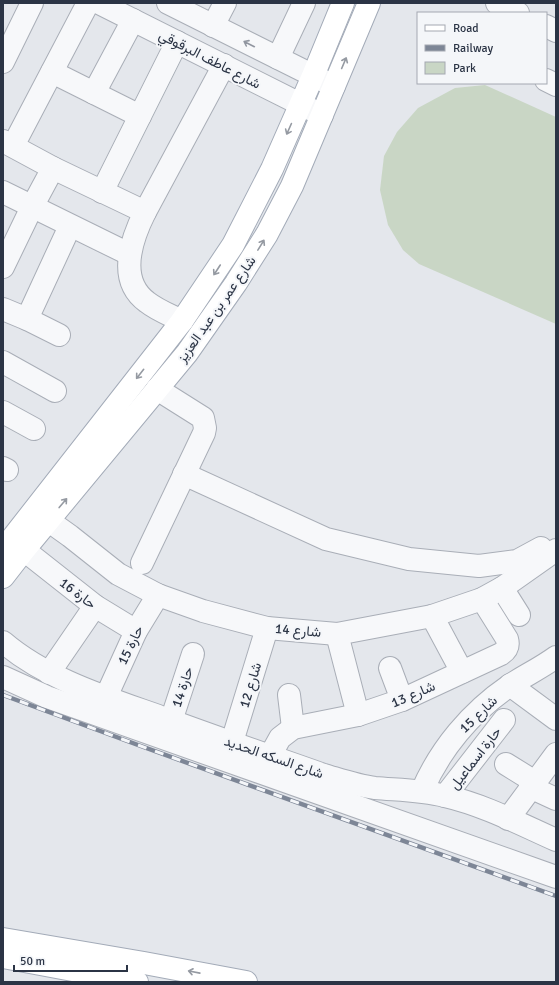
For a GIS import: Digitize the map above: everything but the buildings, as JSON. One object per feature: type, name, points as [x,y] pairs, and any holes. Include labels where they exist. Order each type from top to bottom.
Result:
[{"type":"main road","name":"شارع عمر بن عبد العزيز","points":[[3,577],[10,544],[182,321],[233,245],[272,168],[313,76],[342,3]]},
{"type":"main road","name":"شارع عمر بن عبد العزيز","points":[[10,544],[49,521],[186,353],[212,319],[236,283],[267,234],[292,186],[369,3]]},
{"type":"main road","points":[[3,939],[140,976]]},
{"type":"main road","points":[[3,957],[96,979],[140,976],[246,982]]},
{"type":"street","points":[[5,51],[32,3]]},
{"type":"street","points":[[88,3],[52,72],[8,143],[53,168],[144,212]]},
{"type":"street","name":"شارع عاطف البرقوقي","points":[[99,3],[322,115]]},
{"type":"street","points":[[168,3],[334,86]]},
{"type":"street","points":[[213,26],[225,3]]},
{"type":"street","points":[[278,58],[304,3]]},
{"type":"street","points":[[94,93],[132,20]]},
{"type":"street","points":[[102,192],[177,42]]},
{"type":"street","points":[[182,321],[147,302],[137,293],[131,280],[129,254],[137,227],[144,212],[224,65]]},
{"type":"street","points":[[52,72],[140,116]]},
{"type":"street","points":[[547,80],[556,85]]},
{"type":"street","points":[[3,267],[53,168]]},
{"type":"street","points":[[3,192],[129,254]]},
{"type":"street","points":[[27,319],[70,226]]},
{"type":"street","points":[[3,309],[59,335]]},
{"type":"street","points":[[3,362],[55,391]]},
{"type":"street","points":[[142,563],[204,433],[205,423],[203,418],[157,389]]},
{"type":"street","points":[[3,412],[34,429]]},
{"type":"street","points":[[184,474],[326,539],[409,559],[479,566],[517,561],[554,546]]},
{"type":"street","name":"شارع 14","points":[[49,521],[118,574],[158,594],[203,611],[267,628],[337,634],[432,616],[482,598],[502,588],[554,546]]},
{"type":"street","name":"حارة 16","points":[[10,544],[95,606],[136,631]]},
{"type":"street","points":[[502,588],[520,615]]},
{"type":"street","name":"حارة 15","points":[[106,697],[136,631],[158,594]]},
{"type":"street","name":"شارع 13","points":[[293,728],[358,715],[402,700],[501,654],[506,650],[508,644],[507,639],[482,598]]},
{"type":"street","points":[[49,673],[95,606]]},
{"type":"street","points":[[432,616],[462,672]]},
{"type":"street","name":"شارع 12","points":[[232,742],[267,628]]},
{"type":"street","points":[[337,634],[358,715]]},
{"type":"street","name":"شارع السكه الحديد","points":[[3,642],[49,673],[106,697],[171,721],[348,782],[373,787],[422,791],[480,806],[556,840]]},
{"type":"street","name":"حارة 14","points":[[171,721],[192,654]]},
{"type":"street","name":"شارع 15","points":[[422,791],[442,753],[483,706],[510,685],[556,657]]},
{"type":"street","points":[[390,668],[402,700]]},
{"type":"street","name":"شارع السكه الحديد","points":[[3,676],[46,697],[556,877]]},
{"type":"street","points":[[510,685],[556,719]]},
{"type":"street","points":[[270,756],[280,738],[293,728],[289,694]]},
{"type":"street","name":"حارة اسماعيل","points":[[445,796],[504,720]]},
{"type":"street","points":[[508,819],[556,754]]},
{"type":"street","points":[[506,764],[532,785],[556,799]]},
{"type":"green space","points":[[485,85],[556,117],[556,324],[419,264],[403,250],[388,225],[380,190],[384,156],[397,132],[418,108],[455,88]]},
{"type":"railway","points":[[3,695],[556,896]]}]
